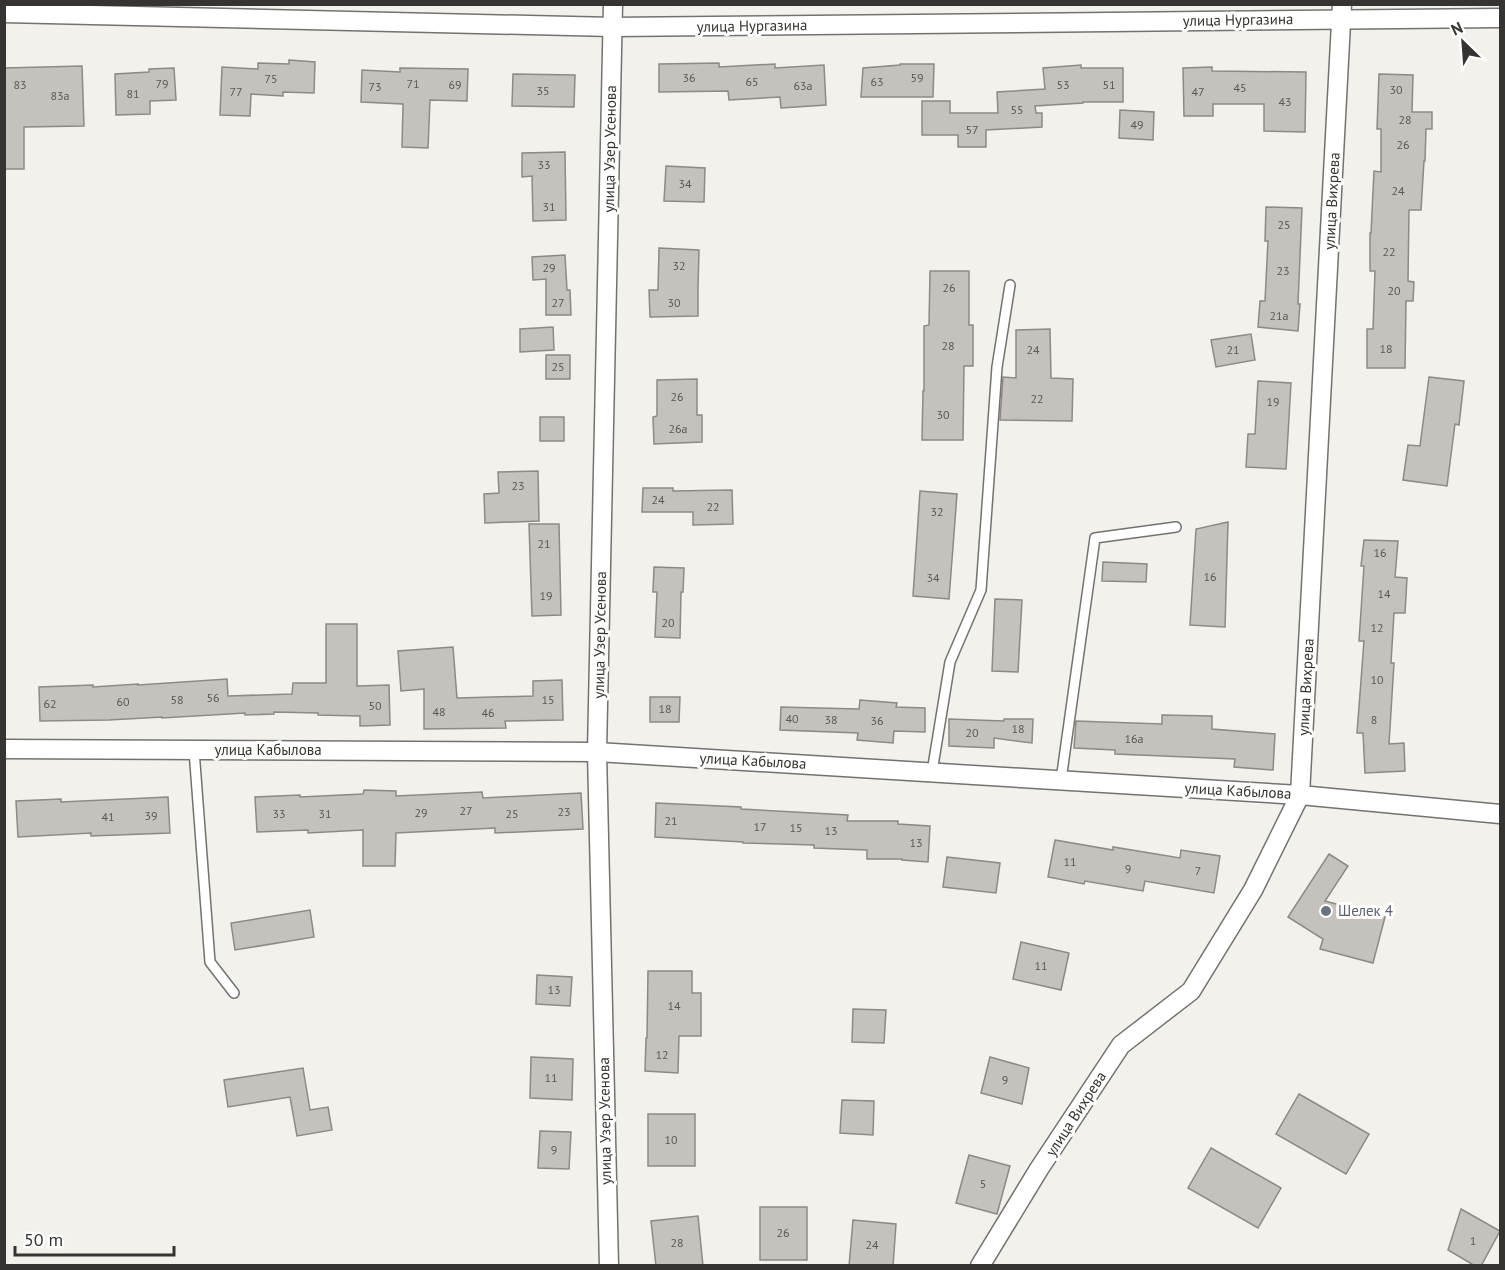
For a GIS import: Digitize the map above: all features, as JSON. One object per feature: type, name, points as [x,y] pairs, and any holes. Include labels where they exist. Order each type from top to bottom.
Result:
[{"type":"street","name":"улица Узер Усенова","points":[[609,1266],[597,752],[613,4]]},
{"type":"street","name":"улица Нургазина","points":[[4,13],[613,27],[1342,12],[1500,18]]},
{"type":"street","name":"улица Вихрева","points":[[980,1266],[1039,1169],[1121,1045],[1191,992],[1253,890],[1300,795],[1342,12]]},
{"type":"street","name":"улица Кабылова","points":[[4,749],[597,752],[1300,795],[1500,814]]},
{"type":"lane","points":[[932,772],[950,662],[981,590],[997,366],[1010,285]]},
{"type":"lane","points":[[1061,780],[1095,538],[1176,527]]},
{"type":"lane","points":[[194,750],[210,962],[234,993]]},
{"type":"building","points":[[289,60],[315,62],[314,93],[283,92],[283,96],[251,94],[250,116],[220,115],[222,67],[258,69],[258,63],[289,64]]},
{"type":"building","points":[[719,63],[719,67],[775,64],[775,68],[824,65],[826,105],[781,108],[780,97],[729,100],[728,91],[659,92],[659,64]]},
{"type":"building","points":[[900,64],[934,64],[933,97],[861,97],[863,68]]},
{"type":"building","points":[[1081,65],[1081,68],[1123,68],[1123,102],[1083,102],[1035,106],[1036,113],[1042,113],[1042,127],[986,130],[986,147],[958,147],[958,135],[922,135],[922,101],[950,101],[950,113],[998,113],[997,92],[1045,89],[1043,68]]},
{"type":"building","points":[[82,66],[84,126],[24,127],[24,169],[4,169],[4,68]]},
{"type":"building","points":[[1212,67],[1212,71],[1306,72],[1305,132],[1264,131],[1264,104],[1213,104],[1213,116],[1184,116],[1183,68]]},
{"type":"building","points":[[174,68],[176,100],[150,101],[150,114],[116,115],[115,74]]},
{"type":"building","points":[[400,68],[468,69],[467,101],[430,100],[428,148],[402,147],[403,104],[361,102],[362,70],[400,72]]},
{"type":"building","points":[[513,74],[575,75],[574,107],[512,106]]},
{"type":"building","points":[[1379,74],[1413,75],[1412,112],[1432,112],[1432,129],[1426,129],[1421,210],[1409,210],[1408,281],[1414,282],[1413,301],[1406,301],[1405,368],[1367,368],[1367,329],[1373,329],[1375,271],[1370,271],[1370,233],[1374,171],[1381,172],[1381,129],[1377,129]]},
{"type":"building","points":[[1120,110],[1154,112],[1153,140],[1119,138]]},
{"type":"building","points":[[565,152],[566,220],[533,221],[532,176],[522,177],[522,153]]},
{"type":"building","points":[[666,166],[705,168],[704,202],[664,201]]},
{"type":"building","points":[[1266,207],[1302,208],[1298,331],[1258,327],[1260,301],[1265,301],[1268,241],[1265,241]]},
{"type":"building","points":[[659,248],[699,250],[698,316],[650,317],[649,290],[658,290]]},
{"type":"building","points":[[565,255],[571,315],[546,315],[546,279],[533,280],[532,257]]},
{"type":"building","points":[[930,271],[969,271],[969,325],[973,325],[973,366],[964,366],[963,440],[922,440],[924,326],[929,325]]},
{"type":"building","points":[[553,327],[554,350],[520,352],[520,329]]},
{"type":"building","points":[[1050,329],[1051,378],[1073,379],[1072,421],[1000,420],[1003,377],[1016,378],[1016,330]]},
{"type":"building","points":[[1251,334],[1255,360],[1216,367],[1211,340]]},
{"type":"building","points":[[546,355],[570,355],[570,379],[546,379]]},
{"type":"building","points":[[1429,377],[1464,381],[1459,425],[1455,424],[1447,486],[1403,480],[1408,445],[1420,446]]},
{"type":"building","points":[[697,379],[697,415],[702,415],[702,442],[654,444],[653,417],[657,416],[657,380]]},
{"type":"building","points":[[1258,381],[1291,383],[1286,469],[1246,467],[1248,434],[1255,434]]},
{"type":"building","points":[[540,417],[564,417],[564,441],[540,441]]},
{"type":"building","points":[[538,471],[539,521],[485,523],[484,494],[499,493],[498,472]]},
{"type":"building","points":[[643,488],[673,488],[673,491],[732,490],[733,524],[693,525],[693,512],[642,512]]},
{"type":"building","points":[[920,491],[957,494],[949,599],[913,596]]},
{"type":"building","points":[[1228,522],[1225,627],[1190,625],[1196,529]]},
{"type":"building","points":[[529,524],[559,524],[561,615],[532,616]]},
{"type":"building","points":[[1364,540],[1398,541],[1395,577],[1407,578],[1405,613],[1394,613],[1391,663],[1394,663],[1389,744],[1404,743],[1405,771],[1365,773],[1363,733],[1357,733],[1364,641],[1359,641]]},
{"type":"building","points":[[1103,562],[1147,564],[1146,582],[1102,581]]},
{"type":"building","points":[[654,567],[684,568],[680,638],[655,637],[657,592],[653,592]]},
{"type":"building","points":[[995,599],[1022,600],[1018,672],[992,671]]},
{"type":"building","points":[[326,624],[357,624],[357,686],[389,685],[390,725],[360,726],[360,716],[274,712],[274,714],[245,715],[245,713],[40,721],[39,687],[93,685],[93,687],[227,679],[228,696],[292,694],[293,683],[326,683]]},
{"type":"building","points":[[453,647],[457,698],[533,696],[533,681],[562,680],[563,720],[505,721],[506,728],[424,729],[424,689],[401,691],[398,651]]},
{"type":"building","points":[[650,697],[680,697],[679,722],[650,722]]},
{"type":"building","points":[[860,700],[897,703],[896,707],[925,708],[925,732],[894,731],[893,743],[857,740],[858,733],[780,730],[781,707],[859,709]]},
{"type":"building","points":[[1162,715],[1212,716],[1212,729],[1275,734],[1273,770],[1234,767],[1235,759],[1115,754],[1115,750],[1074,748],[1076,721],[1162,724]]},
{"type":"building","points":[[949,719],[1004,721],[1004,719],[1033,719],[1032,743],[994,738],[994,748],[949,746]]},
{"type":"building","points":[[364,790],[396,791],[396,796],[482,792],[483,798],[581,793],[583,829],[495,833],[495,828],[396,833],[395,866],[363,866],[363,830],[308,833],[308,830],[257,832],[255,797],[363,794]]},
{"type":"building","points":[[168,797],[170,833],[91,836],[91,833],[18,837],[16,801],[61,799],[61,802]]},
{"type":"building","points":[[656,803],[848,815],[847,821],[898,821],[898,824],[930,826],[928,862],[867,859],[867,850],[814,848],[814,845],[655,837]]},
{"type":"building","points":[[1055,840],[1180,858],[1181,850],[1220,856],[1214,893],[1145,881],[1143,891],[1048,877]]},
{"type":"building","name":"Шелек 4","points":[[1329,854],[1348,866],[1325,901],[1385,917],[1373,963],[1320,949],[1323,939],[1288,917]]},
{"type":"building","points":[[947,857],[1000,863],[996,893],[943,887]]},
{"type":"building","points":[[310,910],[314,937],[235,950],[231,923]]},
{"type":"building","points":[[1021,942],[1069,953],[1061,990],[1013,979]]},
{"type":"building","points":[[648,971],[692,971],[692,993],[701,993],[701,1036],[679,1036],[678,1073],[645,1071]]},
{"type":"building","points":[[537,975],[572,977],[570,1006],[536,1004]]},
{"type":"building","points":[[853,1009],[886,1010],[884,1043],[852,1042]]},
{"type":"building","points":[[531,1057],[573,1059],[572,1100],[530,1098]]},
{"type":"building","points":[[990,1057],[1029,1068],[1022,1104],[981,1093]]},
{"type":"building","points":[[303,1068],[310,1110],[328,1107],[332,1130],[297,1136],[290,1097],[228,1107],[224,1080]]},
{"type":"building","points":[[1299,1094],[1369,1134],[1346,1174],[1276,1134]]},
{"type":"building","points":[[842,1100],[874,1101],[873,1135],[840,1133]]},
{"type":"building","points":[[648,1114],[695,1114],[695,1166],[648,1166]]},
{"type":"building","points":[[540,1131],[571,1132],[569,1169],[538,1168]]},
{"type":"building","points":[[1211,1148],[1281,1188],[1258,1228],[1188,1188]]},
{"type":"building","points":[[969,1155],[1010,1166],[997,1214],[956,1203]]},
{"type":"building","points":[[760,1207],[807,1207],[807,1260],[760,1260]]},
{"type":"building","points":[[1461,1209],[1500,1231],[1481,1266],[1475,1266],[1448,1250]]},
{"type":"building","points":[[698,1216],[703,1266],[656,1266],[651,1221]]},
{"type":"building","points":[[853,1220],[896,1224],[893,1266],[849,1266]]},
{"type":"place","name":"Шелек 4","points":[[1326,911]]}]
